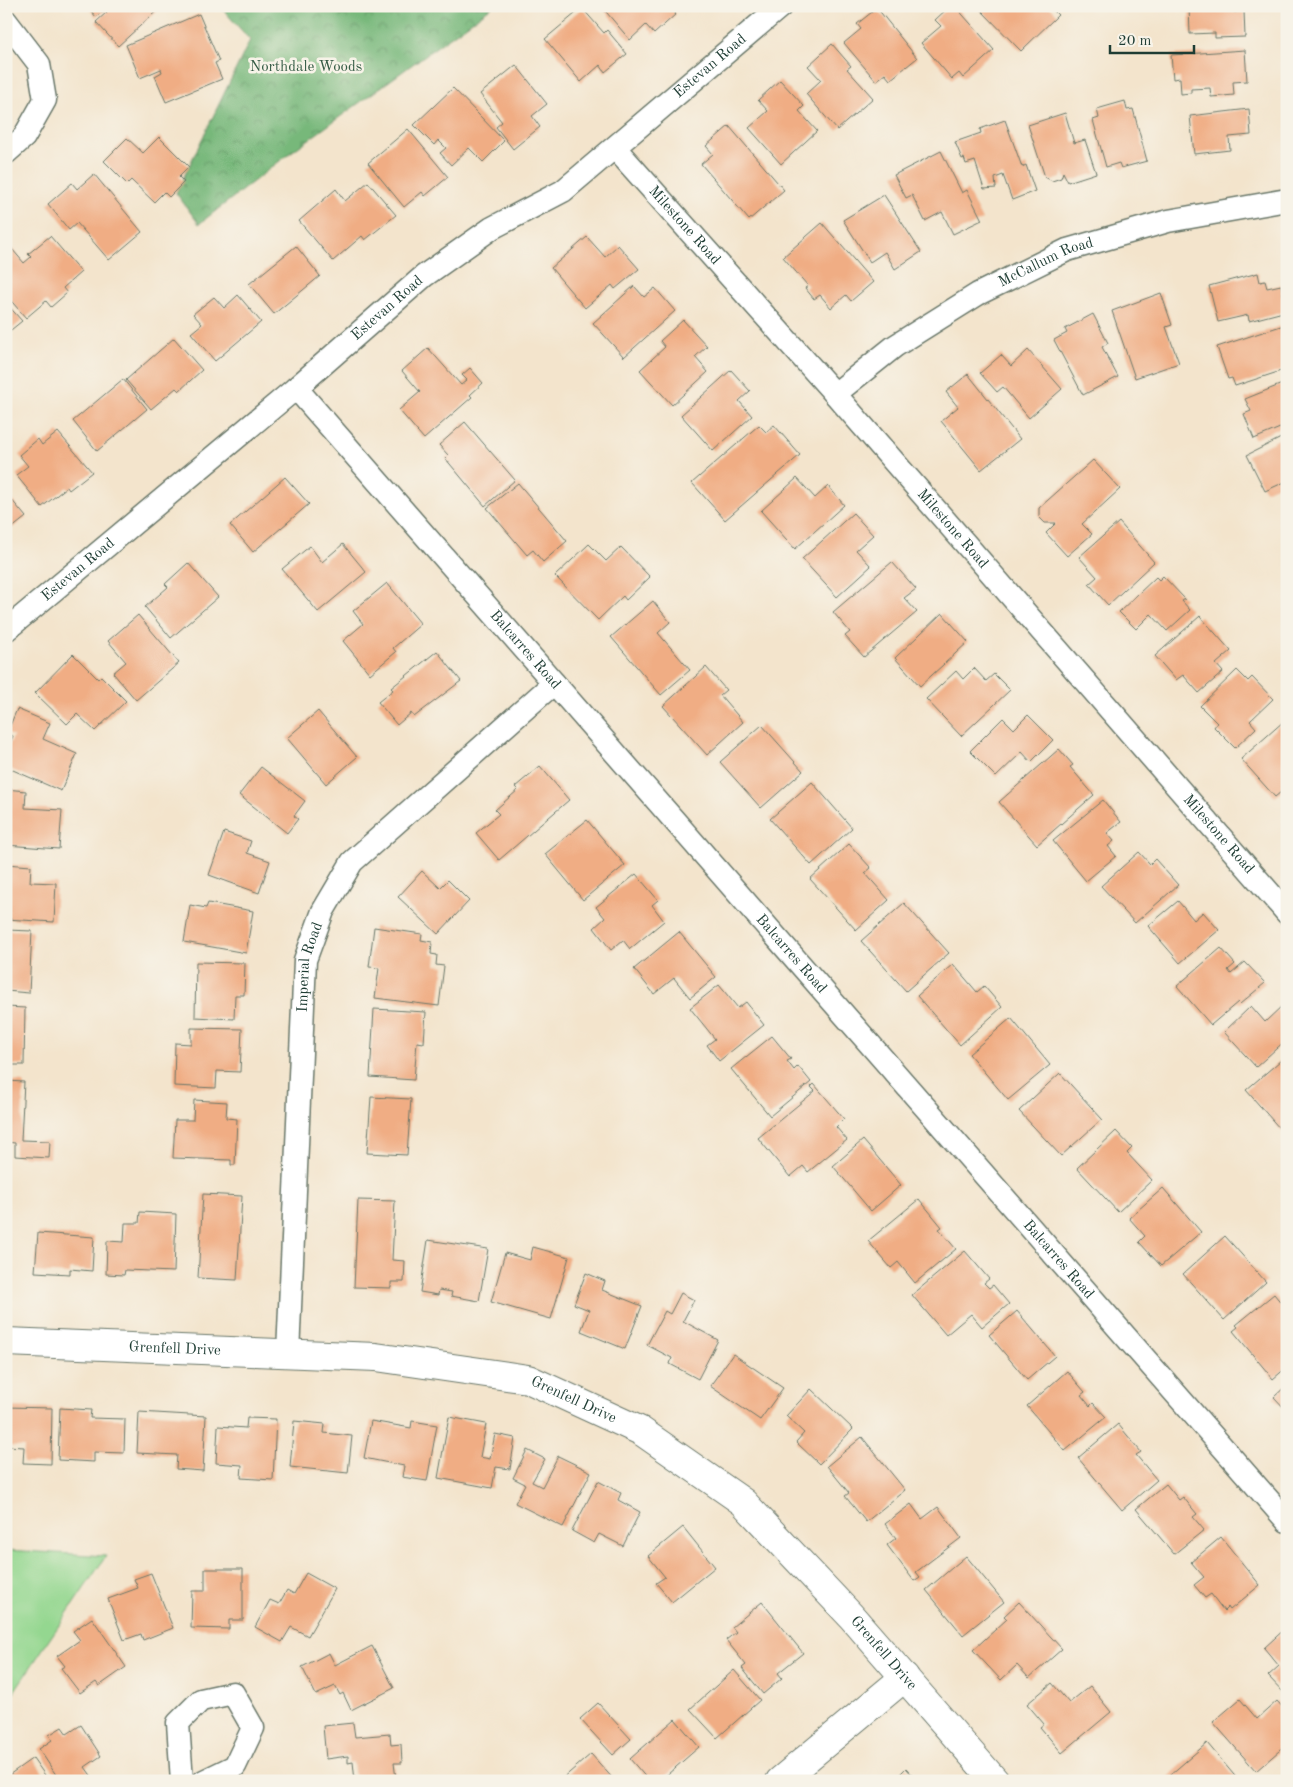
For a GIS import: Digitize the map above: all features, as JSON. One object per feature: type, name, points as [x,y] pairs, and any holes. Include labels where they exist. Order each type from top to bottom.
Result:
[{"type":"street","name":"Estevan Road","points":[[6,630],[296,388],[424,276],[492,228],[563,192],[781,6]]},
{"type":"street","points":[[6,21],[39,64],[45,100],[24,137],[6,152]]},
{"type":"street","name":"Milestone Road","points":[[615,148],[835,394],[1287,912]]},
{"type":"street","name":"McCallum Road","points":[[835,394],[895,346],[978,294],[1067,250],[1168,221],[1287,200]]},
{"type":"street","name":"Balcarres Road","points":[[296,388],[1287,1521]]},
{"type":"street","name":"Imperial Road","points":[[288,1354],[305,960],[323,911],[352,862],[554,682]]},
{"type":"street","name":"Grenfell Drive","points":[[6,1342],[376,1357],[528,1380],[641,1431],[743,1502],[851,1616],[995,1781]]},
{"type":"street","points":[[780,1781],[905,1677]]},
{"type":"street","points":[[182,1781],[178,1723],[201,1700],[233,1693],[253,1728],[235,1766],[204,1781]]},
{"type":"green space","name":"Northdale Woods","points":[[220,6],[493,6],[290,153],[199,224],[176,193],[250,40]]},
{"type":"green space","points":[[6,1550],[106,1556],[11,1696],[6,1700]]},
{"type":"building","points":[[87,6],[162,6],[118,46],[96,22],[107,12],[105,10],[96,17]]},
{"type":"building","points":[[601,6],[669,6],[676,14],[654,34],[646,25],[630,40]]},
{"type":"building","points":[[950,6],[955,6],[994,50],[963,78],[959,73],[952,79],[921,43],[941,26],[935,20]]},
{"type":"building","points":[[983,6],[1049,6],[1058,15],[1021,51],[980,9]]},
{"type":"building","points":[[1189,6],[1233,6],[1234,12],[1244,11],[1245,37],[1215,38],[1215,33],[1190,34]]},
{"type":"building","points":[[582,8],[604,33],[607,30],[627,54],[605,72],[600,65],[581,82],[545,39]]},
{"type":"building","points":[[877,8],[917,58],[890,80],[885,74],[876,81],[844,43],[861,29],[857,24]]},
{"type":"building","points":[[199,14],[219,61],[215,63],[222,79],[166,102],[155,76],[162,72],[161,69],[140,78],[126,45]]},
{"type":"building","points":[[832,44],[851,66],[847,69],[873,98],[837,130],[806,94],[821,80],[808,66]]},
{"type":"building","points":[[1245,50],[1247,81],[1233,82],[1234,95],[1211,97],[1210,88],[1191,89],[1191,93],[1181,94],[1180,78],[1173,79],[1171,55]]},
{"type":"building","points":[[516,65],[547,104],[532,116],[540,127],[513,149],[496,127],[502,122],[480,94]]},
{"type":"building","points":[[780,80],[804,106],[799,111],[817,131],[781,164],[749,128],[768,111],[758,100]]},
{"type":"building","points":[[453,88],[504,141],[483,162],[469,148],[451,165],[440,153],[446,148],[438,140],[434,145],[414,125]]},
{"type":"building","points":[[1125,101],[1127,110],[1133,109],[1147,161],[1121,168],[1119,163],[1106,167],[1093,120],[1099,118],[1097,109]]},
{"type":"building","points":[[1249,109],[1251,135],[1229,137],[1230,150],[1194,154],[1190,116]]},
{"type":"building","points":[[1065,113],[1074,143],[1085,140],[1096,173],[1068,182],[1063,172],[1061,178],[1052,181],[1045,177],[1028,125]]},
{"type":"building","points":[[1005,120],[1022,167],[1026,165],[1035,191],[1012,200],[1003,175],[995,178],[996,188],[984,189],[975,161],[966,164],[955,142],[981,133],[980,129]]},
{"type":"building","points":[[729,126],[784,190],[749,220],[701,164],[713,154],[706,146]]},
{"type":"building","points":[[408,129],[448,177],[425,196],[422,192],[404,207],[368,163]]},
{"type":"building","points":[[159,137],[189,167],[179,177],[184,182],[169,197],[164,192],[154,202],[131,180],[127,184],[104,161],[127,138],[143,153]]},
{"type":"building","points":[[941,151],[962,193],[967,190],[982,220],[953,234],[942,212],[925,221],[912,195],[906,198],[894,175]]},
{"type":"building","points":[[94,174],[142,232],[109,260],[77,223],[69,230],[48,204],[72,183],[77,189]]},
{"type":"building","points":[[368,182],[396,215],[365,240],[362,236],[333,261],[299,221],[336,189],[345,201]]},
{"type":"building","points":[[884,195],[921,252],[895,269],[885,252],[870,262],[843,220]]},
{"type":"building","points":[[822,223],[873,282],[851,301],[846,295],[831,308],[820,295],[814,299],[805,288],[808,286],[783,257]]},
{"type":"building","points":[[50,236],[81,272],[63,288],[67,293],[51,307],[46,301],[26,318],[6,295],[6,242],[24,263],[31,257],[28,254]]},
{"type":"building","points":[[587,237],[605,257],[618,245],[639,269],[615,289],[612,285],[585,308],[551,268]]},
{"type":"building","points":[[296,246],[320,276],[274,314],[249,284]]},
{"type":"building","points":[[1258,273],[1260,282],[1265,281],[1267,288],[1281,285],[1287,311],[1249,321],[1248,315],[1218,322],[1209,286]]},
{"type":"building","points":[[634,286],[644,297],[655,288],[675,311],[624,357],[593,323]]},
{"type":"building","points":[[1161,293],[1172,325],[1166,327],[1179,363],[1135,378],[1112,311]]},
{"type":"building","points":[[238,295],[261,322],[215,361],[191,333],[202,324],[193,314],[214,297],[224,308]]},
{"type":"building","points":[[6,303],[22,321],[6,334]]},
{"type":"building","points":[[1093,314],[1108,343],[1102,347],[1118,377],[1083,395],[1054,340],[1067,333],[1065,329]]},
{"type":"building","points":[[683,320],[707,346],[695,357],[708,372],[672,405],[640,370],[665,347],[660,341]]},
{"type":"building","points":[[1287,324],[1287,369],[1235,386],[1232,378],[1228,379],[1217,347]]},
{"type":"building","points":[[174,338],[202,370],[179,391],[176,388],[151,409],[126,380]]},
{"type":"building","points":[[428,348],[461,385],[467,380],[462,375],[470,368],[483,383],[470,395],[472,397],[424,439],[399,410],[420,392],[402,371]]},
{"type":"building","points":[[1028,350],[1062,389],[1029,418],[1003,387],[997,392],[980,373],[1001,355],[1011,366]]},
{"type":"building","points":[[731,370],[750,391],[739,401],[752,416],[713,451],[681,415]]},
{"type":"building","points":[[968,374],[1020,439],[981,470],[941,421],[958,407],[946,392]]},
{"type":"building","points":[[123,379],[147,409],[97,451],[73,421]]},
{"type":"building","points":[[1287,382],[1287,425],[1254,439],[1244,414],[1251,411],[1245,399]]},
{"type":"building","points":[[465,422],[515,480],[485,506],[445,458],[448,455],[439,445]]},
{"type":"building","points":[[759,425],[766,432],[774,425],[800,455],[725,520],[692,483]]},
{"type":"building","points":[[58,432],[92,472],[69,490],[67,487],[42,507],[16,475],[28,466],[19,455],[38,439],[42,445]]},
{"type":"building","points":[[1287,435],[1287,481],[1265,491],[1247,455]]},
{"type":"building","points":[[1093,460],[1120,489],[1082,524],[1092,534],[1067,556],[1046,533],[1056,523],[1045,523],[1039,517],[1039,508]]},
{"type":"building","points":[[285,477],[309,504],[253,552],[230,525]]},
{"type":"building","points":[[797,478],[815,498],[828,486],[844,505],[795,549],[761,511]]},
{"type":"building","points":[[518,483],[567,541],[543,562],[533,550],[527,555],[487,508]]},
{"type":"building","points":[[6,493],[26,517],[6,533]]},
{"type":"building","points":[[853,513],[873,535],[856,550],[871,566],[837,597],[802,559]]},
{"type":"building","points":[[1119,522],[1154,562],[1108,605],[1089,584],[1097,577],[1079,557]]},
{"type":"building","points":[[343,544],[366,572],[318,612],[282,569],[310,546],[322,562]]},
{"type":"building","points":[[589,544],[606,561],[621,547],[650,577],[626,600],[623,596],[598,620],[555,576]]},
{"type":"building","points":[[892,562],[916,589],[904,598],[917,612],[864,657],[845,636],[850,632],[833,612]]},
{"type":"building","points":[[188,563],[218,597],[171,638],[145,607],[168,587],[165,584]]},
{"type":"building","points":[[1163,576],[1185,599],[1182,601],[1190,610],[1167,631],[1151,614],[1136,629],[1119,612],[1156,577],[1159,580]]},
{"type":"building","points":[[387,583],[421,624],[393,648],[396,652],[370,674],[343,641],[363,624],[353,611]]},
{"type":"building","points":[[653,601],[670,622],[658,633],[690,670],[661,695],[611,637]]},
{"type":"building","points":[[942,613],[968,642],[920,686],[895,658]]},
{"type":"building","points":[[138,615],[179,663],[136,700],[113,673],[126,662],[108,641]]},
{"type":"building","points":[[1200,616],[1231,651],[1216,664],[1223,672],[1199,693],[1183,675],[1176,680],[1155,656]]},
{"type":"building","points":[[437,651],[461,681],[414,717],[411,713],[397,725],[378,702],[393,690],[391,688]]},
{"type":"building","points":[[73,654],[98,679],[101,676],[126,701],[95,731],[77,714],[67,724],[35,693]]},
{"type":"building","points":[[706,667],[726,690],[720,695],[743,722],[707,755],[663,706]]},
{"type":"building","points":[[974,668],[986,681],[994,674],[1010,690],[961,736],[926,699],[956,671],[963,679]]},
{"type":"building","points":[[1237,670],[1248,681],[1252,677],[1273,699],[1250,721],[1256,728],[1235,748],[1214,727],[1217,723],[1200,706]]},
{"type":"building","points":[[17,709],[50,723],[43,739],[77,754],[61,791],[6,767],[6,753],[13,736],[7,733]]},
{"type":"building","points":[[318,711],[357,757],[326,784],[287,738]]},
{"type":"building","points":[[1028,715],[1053,740],[1031,762],[1022,752],[996,777],[970,751],[1003,718],[1014,729]]},
{"type":"building","points":[[1284,721],[1287,725],[1287,787],[1275,797],[1241,759]]},
{"type":"building","points":[[762,725],[803,771],[761,808],[720,762]]},
{"type":"building","points":[[1059,749],[1073,765],[1070,767],[1094,795],[1037,845],[999,802]]},
{"type":"building","points":[[540,766],[569,800],[499,860],[476,833],[499,814],[495,810],[518,790],[515,787]]},
{"type":"building","points":[[261,767],[305,801],[294,816],[298,819],[287,833],[239,795]]},
{"type":"building","points":[[812,782],[852,828],[811,865],[770,819]]},
{"type":"building","points":[[6,789],[26,791],[25,808],[62,810],[59,849],[6,845]]},
{"type":"building","points":[[1103,800],[1121,822],[1107,833],[1114,841],[1108,846],[1116,856],[1086,881],[1053,841]]},
{"type":"building","points":[[587,820],[625,865],[583,900],[545,854]]},
{"type":"building","points":[[224,832],[251,841],[247,853],[270,861],[259,893],[209,875]]},
{"type":"building","points":[[849,844],[871,868],[865,873],[889,900],[856,930],[810,879]]},
{"type":"building","points":[[1139,852],[1150,864],[1155,859],[1178,885],[1135,923],[1101,886]]},
{"type":"building","points":[[6,864],[31,866],[30,882],[56,883],[54,922],[6,919]]},
{"type":"building","points":[[422,871],[440,888],[448,880],[469,901],[438,934],[398,897]]},
{"type":"building","points":[[636,874],[658,900],[652,905],[664,921],[630,949],[623,940],[611,950],[594,928],[605,918],[596,907]]},
{"type":"building","points":[[1178,901],[1194,920],[1203,912],[1219,930],[1180,963],[1148,926]]},
{"type":"building","points":[[208,903],[253,911],[246,953],[184,942],[190,905],[206,908]]},
{"type":"building","points":[[904,903],[949,953],[906,991],[861,941]]},
{"type":"building","points":[[374,927],[422,934],[421,940],[432,942],[431,954],[437,955],[436,965],[444,966],[439,1006],[375,998],[379,968],[369,967]]},
{"type":"building","points":[[6,930],[32,931],[29,993],[6,991]]},
{"type":"building","points":[[679,932],[716,977],[690,998],[674,978],[654,994],[634,969]]},
{"type":"building","points":[[1221,948],[1235,964],[1228,970],[1231,974],[1245,962],[1265,983],[1240,1004],[1238,1002],[1211,1025],[1177,986]]},
{"type":"building","points":[[196,962],[245,963],[244,995],[235,995],[234,1019],[195,1017]]},
{"type":"building","points":[[953,964],[977,992],[984,986],[1002,1007],[960,1045],[917,996]]},
{"type":"building","points":[[719,985],[738,1008],[746,1002],[764,1025],[719,1061],[707,1045],[715,1039],[690,1008]]},
{"type":"building","points":[[1284,1004],[1287,1007],[1287,1039],[1256,1067],[1224,1032],[1251,1006],[1265,1022]]},
{"type":"building","points":[[6,1007],[25,1008],[24,1065],[6,1065]]},
{"type":"building","points":[[374,1009],[426,1012],[424,1043],[417,1042],[414,1080],[370,1077]]},
{"type":"building","points":[[1011,1018],[1050,1065],[1008,1100],[969,1054]]},
{"type":"building","points":[[191,1028],[242,1029],[240,1072],[217,1071],[216,1088],[174,1086],[175,1043],[191,1044]]},
{"type":"building","points":[[772,1036],[791,1059],[787,1061],[794,1070],[798,1066],[811,1082],[770,1116],[731,1069]]},
{"type":"building","points":[[1287,1055],[1287,1137],[1246,1090]]},
{"type":"building","points":[[1060,1073],[1102,1119],[1061,1156],[1019,1111]]},
{"type":"building","points":[[6,1081],[24,1082],[21,1140],[50,1141],[49,1158],[15,1156],[15,1143],[6,1142]]},
{"type":"building","points":[[814,1084],[844,1119],[836,1127],[847,1140],[808,1172],[803,1166],[790,1177],[758,1138],[815,1091],[811,1087]]},
{"type":"building","points":[[371,1097],[411,1099],[407,1155],[367,1153]]},
{"type":"building","points":[[194,1100],[227,1102],[226,1118],[237,1119],[235,1165],[231,1165],[231,1160],[173,1158],[175,1120],[193,1120]]},
{"type":"building","points":[[1116,1131],[1132,1148],[1127,1153],[1152,1180],[1118,1212],[1077,1168]]},
{"type":"building","points":[[863,1140],[901,1185],[871,1211],[833,1166]]},
{"type":"building","points":[[1163,1188],[1201,1232],[1161,1266],[1139,1242],[1145,1236],[1129,1218]]},
{"type":"building","points":[[203,1194],[242,1196],[237,1280],[198,1278]]},
{"type":"building","points":[[919,1199],[942,1227],[939,1229],[956,1249],[915,1283],[898,1262],[891,1268],[868,1241]]},
{"type":"building","points":[[358,1200],[395,1201],[392,1260],[405,1261],[404,1282],[391,1282],[391,1288],[354,1287]]},
{"type":"building","points":[[140,1212],[176,1214],[174,1272],[125,1270],[124,1275],[106,1274],[107,1241],[124,1242],[125,1223],[139,1223]]},
{"type":"building","points":[[38,1233],[94,1237],[92,1271],[70,1269],[70,1274],[35,1272]]},
{"type":"building","points":[[1225,1236],[1266,1282],[1224,1320],[1183,1274]]},
{"type":"building","points":[[428,1240],[488,1249],[479,1301],[451,1296],[452,1292],[439,1290],[438,1295],[420,1292]]},
{"type":"building","points":[[533,1247],[569,1257],[551,1319],[491,1302],[505,1253],[530,1260]]},
{"type":"building","points":[[965,1251],[989,1279],[984,1283],[989,1288],[993,1285],[1009,1304],[982,1327],[971,1314],[946,1335],[912,1295]]},
{"type":"building","points":[[586,1273],[605,1281],[602,1290],[642,1306],[625,1349],[581,1331],[589,1310],[574,1304]]},
{"type":"building","points":[[681,1293],[694,1300],[683,1321],[718,1340],[698,1379],[670,1364],[672,1358],[647,1345],[665,1311],[670,1314]]},
{"type":"building","points":[[1274,1294],[1287,1310],[1287,1367],[1273,1379],[1233,1331],[1238,1327],[1236,1325]]},
{"type":"building","points":[[1017,1311],[1055,1356],[1027,1380],[989,1335]]},
{"type":"building","points":[[733,1354],[783,1388],[760,1420],[710,1386]]},
{"type":"building","points":[[1067,1371],[1085,1392],[1081,1395],[1090,1406],[1093,1403],[1106,1417],[1065,1451],[1027,1406]]},
{"type":"building","points":[[1287,1385],[1287,1411],[1274,1397]]},
{"type":"building","points":[[811,1389],[853,1429],[819,1464],[796,1442],[804,1433],[786,1416]]},
{"type":"building","points":[[6,1407],[52,1408],[51,1464],[23,1463],[24,1447],[6,1446]]},
{"type":"building","points":[[60,1408],[91,1410],[90,1418],[125,1419],[124,1453],[94,1452],[94,1462],[58,1460]]},
{"type":"building","points":[[139,1412],[206,1416],[203,1471],[176,1469],[177,1455],[137,1453]]},
{"type":"building","points":[[449,1417],[486,1424],[480,1457],[490,1459],[495,1434],[515,1438],[510,1469],[496,1467],[492,1488],[438,1478]]},
{"type":"building","points":[[247,1418],[276,1419],[273,1480],[241,1478],[242,1465],[216,1463],[218,1426],[246,1428]]},
{"type":"building","points":[[294,1421],[325,1424],[324,1433],[352,1436],[348,1473],[290,1467]]},
{"type":"building","points":[[371,1421],[411,1428],[412,1421],[437,1425],[427,1481],[402,1477],[404,1466],[364,1458]]},
{"type":"building","points":[[1118,1424],[1141,1452],[1136,1455],[1157,1480],[1122,1510],[1078,1458]]},
{"type":"building","points":[[862,1437],[905,1490],[866,1522],[845,1496],[849,1493],[827,1466]]},
{"type":"building","points":[[527,1450],[545,1459],[532,1482],[542,1487],[558,1456],[591,1472],[563,1527],[515,1503],[525,1484],[513,1478]]},
{"type":"building","points":[[598,1481],[621,1493],[618,1500],[640,1512],[623,1546],[599,1534],[594,1543],[572,1531]]},
{"type":"building","points":[[1166,1484],[1179,1500],[1183,1497],[1197,1514],[1193,1517],[1204,1530],[1174,1554],[1136,1509]]},
{"type":"building","points":[[911,1504],[922,1519],[938,1507],[961,1538],[916,1572],[920,1577],[914,1581],[887,1545],[896,1538],[885,1524]]},
{"type":"building","points":[[683,1527],[715,1567],[672,1602],[656,1583],[665,1577],[648,1556]]},
{"type":"building","points":[[1221,1537],[1260,1585],[1230,1610],[1228,1607],[1224,1611],[1211,1594],[1205,1598],[1194,1585],[1204,1577],[1191,1562]]},
{"type":"building","points":[[966,1556],[1004,1602],[963,1635],[926,1590]]},
{"type":"building","points":[[205,1569],[243,1569],[243,1620],[229,1620],[229,1629],[191,1628],[192,1591],[205,1591]]},
{"type":"building","points":[[151,1573],[173,1628],[143,1640],[141,1634],[124,1640],[108,1599],[138,1588],[134,1579]]},
{"type":"building","points":[[306,1573],[335,1589],[308,1636],[291,1627],[282,1642],[255,1627],[270,1600],[279,1604],[287,1590],[294,1594]]},
{"type":"building","points":[[762,1602],[803,1653],[778,1673],[782,1678],[763,1694],[742,1668],[746,1665],[726,1640],[736,1632],[732,1627]]},
{"type":"building","points":[[1019,1602],[1062,1649],[1029,1678],[1017,1665],[1001,1680],[973,1650],[1007,1619],[1004,1616]]},
{"type":"building","points":[[92,1618],[126,1667],[99,1686],[96,1682],[80,1693],[61,1668],[65,1666],[57,1656],[80,1640],[73,1631]]},
{"type":"building","points":[[1287,1627],[1286,1695],[1268,1676],[1279,1666],[1264,1648]]},
{"type":"building","points":[[372,1646],[394,1688],[351,1710],[343,1693],[340,1695],[335,1686],[316,1695],[302,1667],[329,1653],[335,1665]]},
{"type":"building","points":[[734,1670],[760,1700],[717,1738],[690,1709]]},
{"type":"building","points":[[1052,1683],[1069,1703],[1090,1686],[1111,1712],[1062,1753],[1040,1727],[1044,1724],[1027,1704]]},
{"type":"building","points":[[1240,1699],[1257,1719],[1277,1701],[1287,1712],[1287,1744],[1256,1771],[1213,1722]]},
{"type":"building","points":[[598,1703],[631,1739],[613,1755],[580,1719]]},
{"type":"building","points":[[675,1719],[699,1747],[660,1781],[649,1781],[630,1759]]},
{"type":"building","points":[[353,1723],[355,1737],[390,1734],[391,1745],[401,1744],[402,1763],[394,1763],[396,1779],[355,1781],[353,1762],[348,1763],[348,1756],[326,1759],[323,1726]]},
{"type":"building","points":[[81,1725],[101,1756],[85,1767],[95,1781],[60,1781],[39,1749],[52,1740],[49,1735],[62,1727],[67,1734]]},
{"type":"building","points":[[1207,1743],[1239,1781],[1163,1781]]},
{"type":"building","points":[[591,1754],[615,1781],[563,1781],[562,1779]]},
{"type":"building","points":[[33,1758],[49,1781],[6,1781],[6,1777]]},
{"type":"building","points":[[906,1768],[918,1781],[893,1781]]}]
